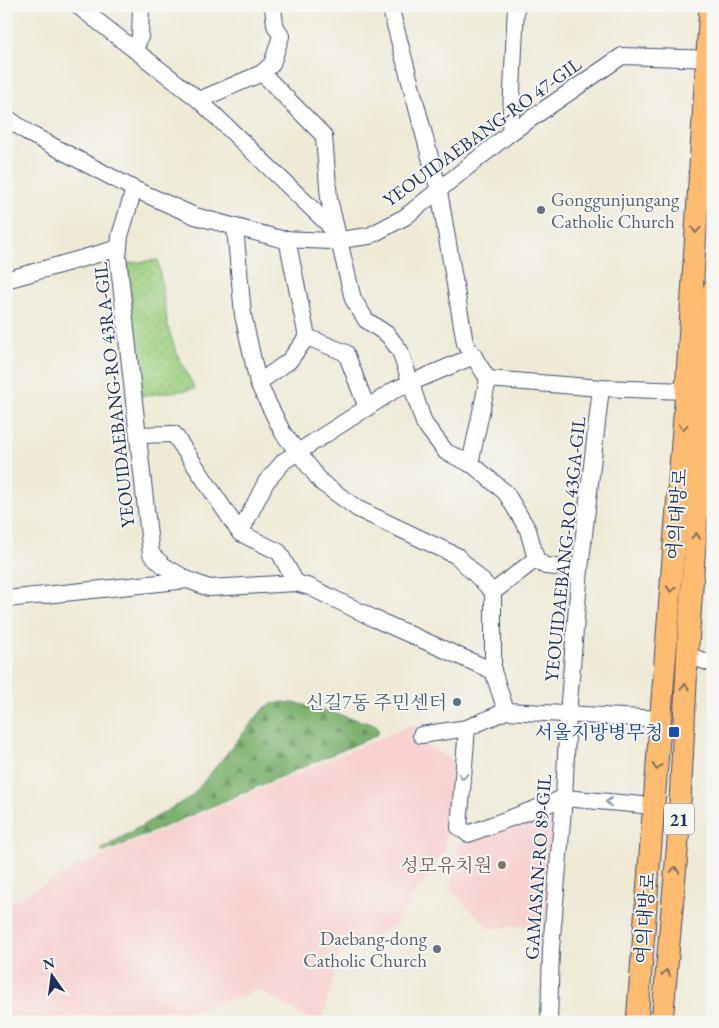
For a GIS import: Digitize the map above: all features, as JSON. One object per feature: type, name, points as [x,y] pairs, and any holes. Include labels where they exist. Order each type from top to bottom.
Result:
[{"type":"main road","name":"여의대방로","points":[[637,1022],[710,59],[710,6]]},
{"type":"main road","name":"21","points":[[662,1022],[678,841],[688,654],[713,290]]},
{"type":"main road","points":[[666,654],[688,654]]},
{"type":"main road","points":[[661,718],[684,719]]},
{"type":"street","points":[[78,6],[199,100],[328,224],[339,240]]},
{"type":"street","points":[[134,50],[140,37],[141,6]]},
{"type":"street","points":[[199,100],[262,73],[272,64],[282,36],[275,25],[273,6]]},
{"type":"street","points":[[390,6],[439,191],[465,343],[488,379],[470,464]]},
{"type":"street","points":[[510,133],[516,6]]},
{"type":"street","name":"YEOUIDAEBANG-RO 47-GIL","points":[[6,117],[30,134],[134,189],[196,216],[287,239],[339,240],[369,236],[406,217],[510,133],[622,56],[710,59]]},
{"type":"street","points":[[262,73],[324,136],[329,199],[353,299],[366,320],[388,335],[400,351],[424,423],[446,452],[470,464],[506,493],[528,530],[536,559],[545,566],[580,569]]},
{"type":"street","name":"YEOUIDAEBANG-RO 43RA-GIL","points":[[134,189],[120,236],[118,257],[151,554],[164,566],[188,580]]},
{"type":"street","points":[[235,227],[243,315],[258,383],[283,433],[322,483],[358,509],[457,556],[494,592],[493,671],[506,712]]},
{"type":"street","points":[[258,383],[289,361],[307,337],[287,239]]},
{"type":"street","points":[[6,280],[119,248]]},
{"type":"street","points":[[307,337],[346,353],[367,408]]},
{"type":"street","points":[[240,533],[266,482],[284,461],[396,389],[474,356]]},
{"type":"street","points":[[488,379],[601,388],[686,391]]},
{"type":"street","name":"YEOUIDAEBANG-RO 43GA-GIL","points":[[568,714],[580,569],[601,388]]},
{"type":"street","points":[[138,435],[174,434],[240,533],[279,552],[296,583]]},
{"type":"street","points":[[494,592],[536,559]]},
{"type":"street","points":[[6,599],[188,580],[208,588],[296,583],[310,587],[375,619],[493,671]]},
{"type":"street","points":[[688,654],[713,664]]},
{"type":"street","points":[[421,734],[467,728],[506,712],[661,718]]},
{"type":"street","name":"GAMASAN-RO 89-GIL","points":[[549,1022],[551,941],[564,798],[568,714]]},
{"type":"street","points":[[467,728],[458,828],[468,834],[564,798],[654,806]]},
{"type":"shaded area","points":[[416,723],[424,743],[453,761],[445,850],[394,926],[340,952],[322,1022],[314,1022],[259,990],[158,1022],[6,1022],[6,905],[77,867]]},
{"type":"shaded area","name":"성모유치원","points":[[539,817],[552,819],[545,924],[491,929],[455,895],[451,886],[459,844]]},
{"type":"green space","points":[[158,260],[168,327],[176,352],[195,389],[140,396],[128,263]]},
{"type":"green space","points":[[284,702],[300,704],[376,725],[379,732],[375,736],[117,847],[102,851],[102,849],[192,796],[263,709],[272,704]]},
{"type":"place","name":"Gonggunjungang Catholic Church","points":[[541,210]]},
{"type":"place","name":"신길7동 주민센터","points":[[457,702]]},
{"type":"place","name":"서울지방병무청","points":[[674,732]]},
{"type":"place","name":"성모유치원","points":[[502,865]]},
{"type":"place","name":"Daebang-dong Catholic Church","points":[[437,949]]}]
